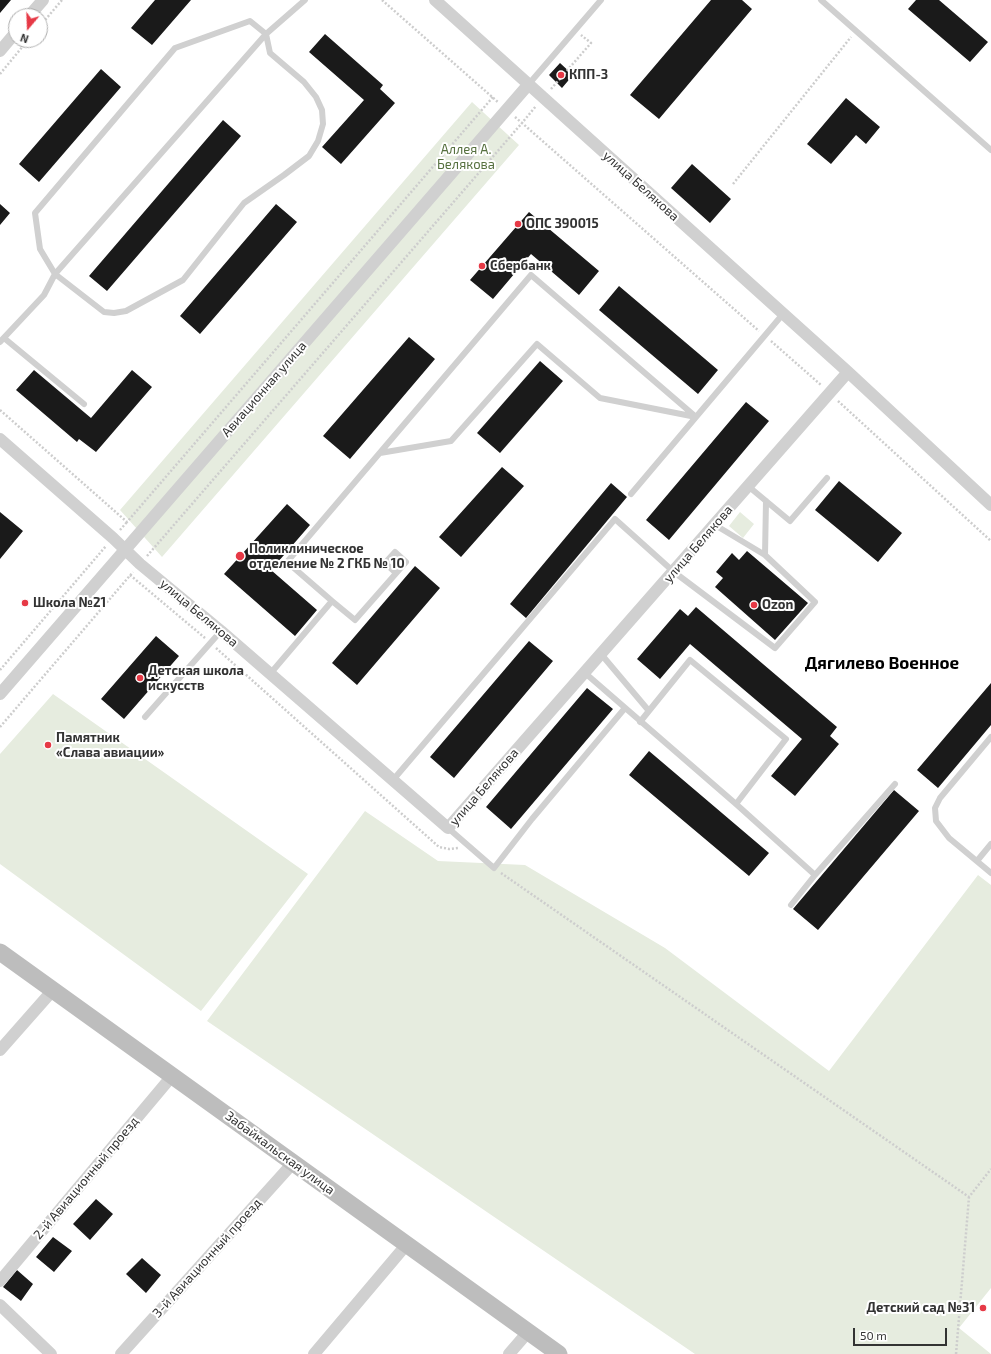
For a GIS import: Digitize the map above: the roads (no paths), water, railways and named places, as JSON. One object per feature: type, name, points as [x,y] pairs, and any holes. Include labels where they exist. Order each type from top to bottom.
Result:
[{"type":"street","points":[[36,8],[43,0]]},
{"type":"street","name":"улица Белякова","points":[[435,0],[848,372],[991,506]]},
{"type":"street","points":[[0,51],[8,42]]},
{"type":"street","name":"Авиационная улица","points":[[0,694],[528,84]]},
{"type":"street","name":"улица Белякова","points":[[0,439],[125,548],[140,564],[221,631],[448,828],[848,372]]},
{"type":"street","name":"Забайкальская улица","points":[[0,952],[559,1354]]},
{"type":"street","points":[[0,1050],[53,990]]},
{"type":"street","name":"2-й Авиационный проезд","points":[[0,1281],[172,1076]]},
{"type":"street","name":"3-й Авиационный проезд","points":[[121,1354],[293,1163]]},
{"type":"street","points":[[314,1354],[407,1244]]},
{"type":"street","points":[[0,1305],[51,1354]]},
{"type":"street","points":[[509,1354],[528,1332]]},
{"type":"lane","points":[[84,404],[2,340],[44,295],[55,274],[266,34],[305,0]]},
{"type":"lane","points":[[528,84],[601,0]]},
{"type":"lane","points":[[821,0],[991,150]]},
{"type":"lane","points":[[250,21],[266,34],[270,53],[304,82],[316,98],[322,110],[323,124],[318,140],[309,156],[284,176],[244,203],[183,280],[126,311],[114,313],[104,312],[55,274],[40,249],[35,213],[175,48],[250,21]]},
{"type":"lane","points":[[396,573],[355,620],[287,562],[531,275],[696,417]]},
{"type":"lane","points":[[631,494],[783,314]]},
{"type":"lane","points":[[380,453],[451,441],[537,344],[600,398],[696,417]]},
{"type":"lane","points":[[748,486],[790,521],[827,478]]},
{"type":"lane","points":[[765,555],[766,501]]},
{"type":"lane","points":[[393,780],[615,518],[674,572],[775,648],[816,602],[765,555],[715,525]]},
{"type":"lane","points":[[270,674],[332,601]]},
{"type":"lane","points":[[145,717],[221,631]]},
{"type":"lane","points":[[601,654],[649,711]]},
{"type":"lane","points":[[640,722],[690,660],[786,739],[736,804]]},
{"type":"lane","points":[[584,673],[736,804],[815,875]]},
{"type":"lane","points":[[448,828],[494,868],[532,819],[625,708]]},
{"type":"lane","points":[[991,737],[940,798],[934,808],[936,821],[950,838],[991,873]]},
{"type":"lane","points":[[791,905],[815,875],[895,784]]},
{"type":"lane","points":[[977,861],[991,844]]},
{"type":"place","name":"КПП-3","points":[[561,75]]},
{"type":"place","name":"ОПС 390015","points":[[518,224]]},
{"type":"place","name":"Сбербанк","points":[[482,266]]},
{"type":"place","name":"Поликлиническое отделение № 2 ГКБ № 10","points":[[240,556]]},
{"type":"place","name":"Школа №21","points":[[25,603]]},
{"type":"place","name":"Ozon","points":[[754,605]]},
{"type":"place","name":"Детская школа искусств","points":[[140,678]]},
{"type":"place","name":"Памятник «Слава авиации»","points":[[48,745]]},
{"type":"place","name":"Детский сад №31","points":[[983,1308]]},
{"type":"district","name":"Дягилево Военное","points":[[882,663]]},
{"type":"park label","name":"Аллея А. Белякова","points":[[466,158]]}]
